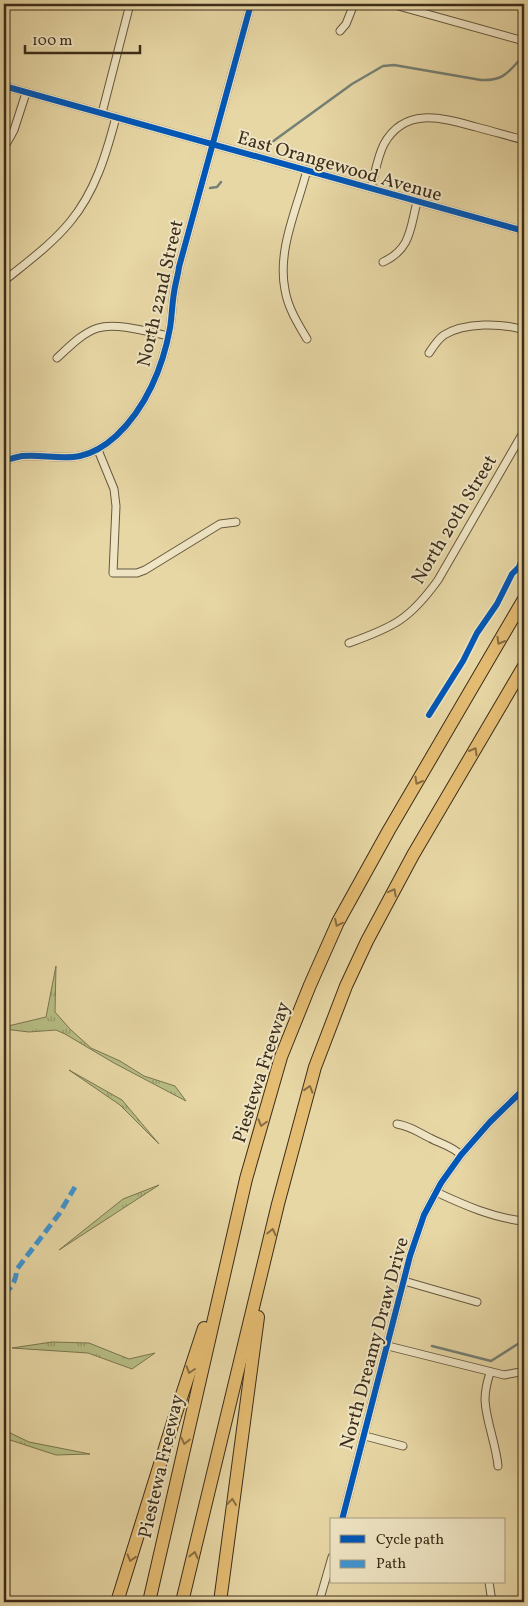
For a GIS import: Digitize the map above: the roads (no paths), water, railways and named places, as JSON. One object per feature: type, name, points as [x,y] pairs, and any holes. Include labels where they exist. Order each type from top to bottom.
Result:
[{"type":"highway","name":"Piestewa Freeway","points":[[148,1602],[246,1179],[281,1057],[338,922],[524,599]]},
{"type":"highway","points":[[182,1602],[307,1095],[319,1058],[346,986],[367,941],[413,855],[524,666]]},
{"type":"highway","points":[[117,1602],[175,1416],[228,1257]]},
{"type":"highway","points":[[220,1602],[266,1260]]},
{"type":"street","points":[[102,113],[130,4]]},
{"type":"street","name":"North 22nd Street","points":[[4,461],[22,456],[61,458],[80,456],[98,450],[122,430],[134,416],[150,390],[158,371],[168,336],[180,267],[251,4]]},
{"type":"street","points":[[340,31],[346,24],[354,4]]},
{"type":"street","points":[[391,4],[524,41]]},
{"type":"street","name":"East Orangewood Avenue","points":[[4,86],[524,232]]},
{"type":"street","points":[[4,148],[14,130],[26,93]]},
{"type":"street","points":[[371,188],[381,153],[388,138],[404,123],[415,119],[430,116],[448,119],[524,140]]},
{"type":"street","points":[[4,281],[57,236],[71,221],[96,181],[116,117]]},
{"type":"street","points":[[307,170],[285,249],[283,275],[290,310],[307,339]]},
{"type":"street","points":[[383,262],[396,256],[404,246],[417,202]]},
{"type":"street","points":[[429,353],[444,335],[466,327],[489,325],[524,330]]},
{"type":"street","points":[[57,358],[86,334],[99,328],[114,326],[168,336]]},
{"type":"street","name":"North 20th Street","points":[[349,643],[387,629],[415,610],[438,580],[524,431]]},
{"type":"street","points":[[98,450],[114,489],[116,506],[113,573],[137,573],[145,570],[220,524],[236,522]]},
{"type":"street","name":"North Dreamy Draw Drive","points":[[343,1518],[418,1234],[436,1192],[461,1155],[490,1122],[524,1089]]},
{"type":"street","points":[[398,1124],[410,1126],[428,1138],[454,1148],[461,1155]]},
{"type":"street","points":[[436,1192],[462,1205],[508,1219],[524,1221]]},
{"type":"street","points":[[404,1281],[477,1302]]},
{"type":"street","points":[[388,1346],[490,1373],[504,1375],[520,1372],[524,1368]]},
{"type":"street","points":[[490,1373],[485,1401],[497,1451],[498,1466]]},
{"type":"street","name":"North Dreamy Draw Drive","points":[[365,1436],[403,1446]]},
{"type":"street","points":[[319,1602],[330,1564]]},
{"type":"street","points":[[488,1584],[492,1602]]},
{"type":"waterway","points":[[261,150],[352,84],[383,66],[394,65],[489,80],[506,74],[524,55]]},
{"type":"waterway","points":[[210,188],[217,187],[221,182]]},
{"type":"waterway","points":[[432,1346],[491,1361],[524,1340]]}]
